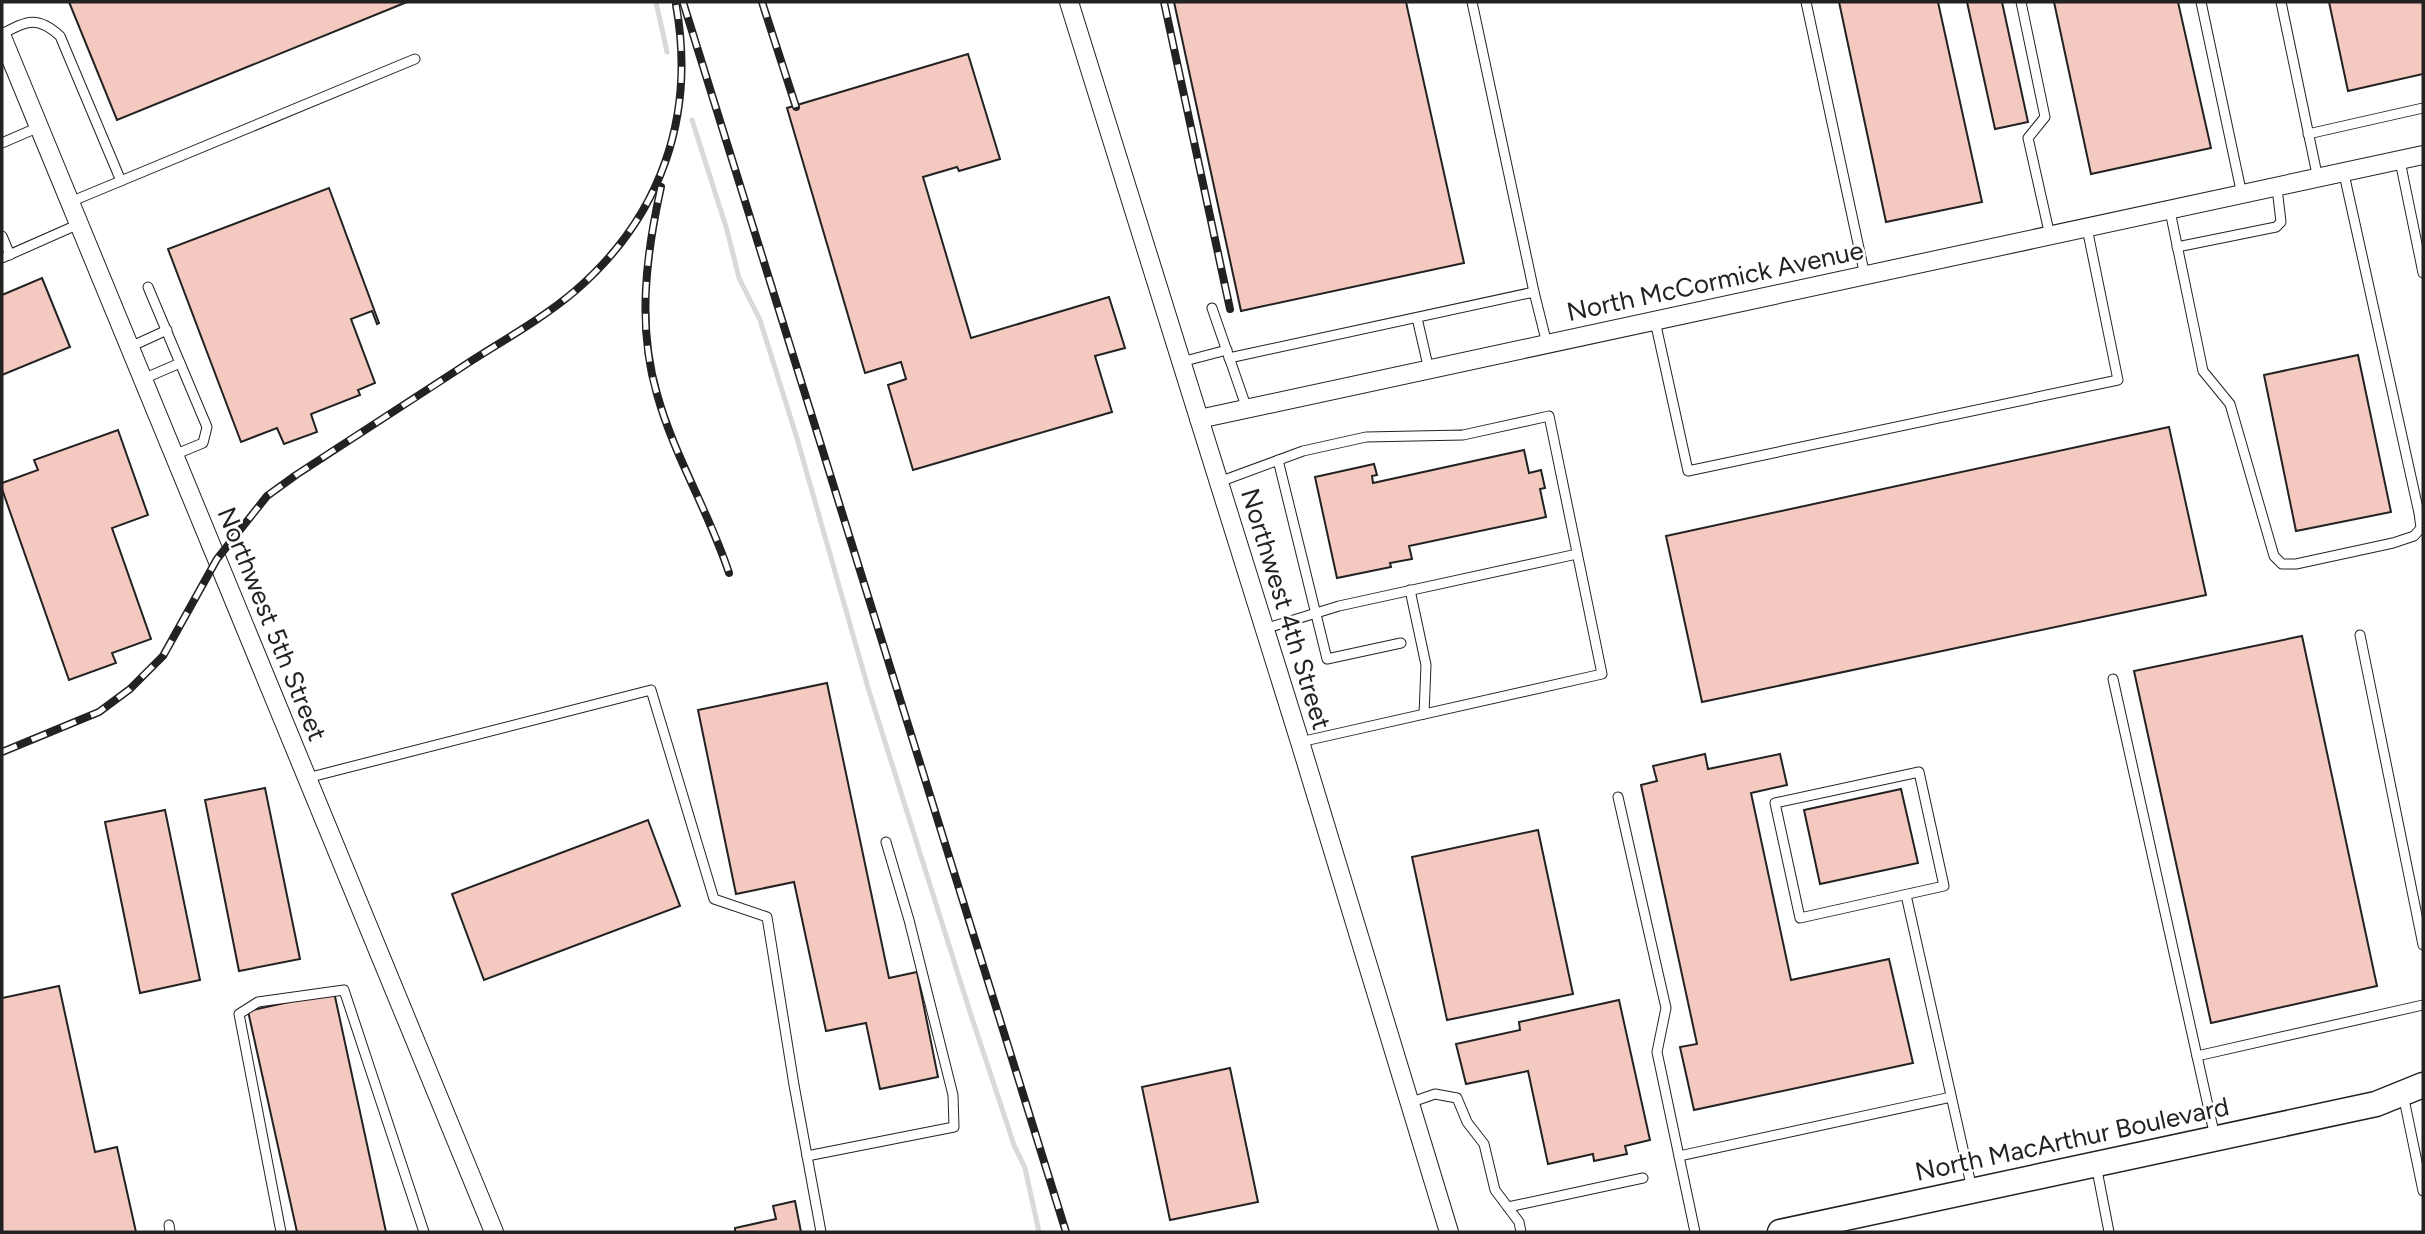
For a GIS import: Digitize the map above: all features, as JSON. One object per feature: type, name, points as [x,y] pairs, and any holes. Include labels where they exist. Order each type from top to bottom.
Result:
[{"type":"main road","points":[[2376,1104],[2423,1085]]},
{"type":"main road","name":"North MacArthur Boulevard","points":[[1780,1232],[2376,1104]]},
{"type":"main road","points":[[2376,1104],[2414,1104]]},
{"type":"street","name":"Northwest 4th Street","points":[[1069,2],[1300,742],[1449,1232]]},
{"type":"street","name":"Northwest 5th Street","points":[[2,36],[494,1232]]},
{"type":"street","name":"North McCormick Avenue","points":[[1199,419],[2423,156]]},
{"type":"lane","points":[[1472,2],[1547,344]]},
{"type":"lane","points":[[1806,2],[1865,276]]},
{"type":"lane","points":[[2021,2],[2045,117],[2028,138],[2050,236]]},
{"type":"lane","points":[[2201,2],[2242,195]]},
{"type":"lane","points":[[2281,2],[2318,179]]},
{"type":"lane","points":[[2,36],[22,23],[37,21],[49,26],[60,36],[121,181]]},
{"type":"lane","points":[[70,202],[415,59]]},
{"type":"lane","points":[[2308,134],[2423,108]]},
{"type":"lane","points":[[2,143],[39,127]]},
{"type":"lane","points":[[2400,161],[2423,273]]},
{"type":"lane","points":[[2170,211],[2203,371],[2230,404],[2274,556],[2282,564],[2296,564],[2393,543],[2414,536],[2421,528],[2344,174]]},
{"type":"lane","points":[[2177,247],[2276,227],[2281,222],[2277,188]]},
{"type":"lane","points":[[2,236],[6,256],[79,224]]},
{"type":"lane","points":[[1655,321],[1688,471],[2118,380],[2087,228]]},
{"type":"lane","points":[[148,287],[207,427],[203,443],[174,456]]},
{"type":"lane","points":[[1181,362],[1417,318],[1534,292]]},
{"type":"lane","points":[[1212,309],[1247,409]]},
{"type":"lane","points":[[1417,318],[1429,370]]},
{"type":"lane","points":[[130,347],[167,330]]},
{"type":"lane","points":[[143,379],[180,363]]},
{"type":"lane","points":[[1219,482],[1303,451],[1366,437],[1463,435],[1549,416],[1602,674],[1300,742]]},
{"type":"lane","points":[[1278,460],[1327,659],[1401,643]]},
{"type":"lane","points":[[1264,629],[1314,613],[1577,554]]},
{"type":"lane","points":[[1410,590],[1426,665],[1424,714]]},
{"type":"lane","points":[[2360,635],[2423,945]]},
{"type":"lane","points":[[2113,679],[2216,1138]]},
{"type":"lane","points":[[307,778],[651,690],[714,899],[767,917],[821,1232]]},
{"type":"lane","points":[[1919,772],[1944,887],[1906,895],[1800,918],[1775,803],[1919,772]]},
{"type":"lane","points":[[1618,797],[1665,1008],[1657,1052],[1695,1232]]},
{"type":"lane","points":[[807,1156],[954,1126],[953,1095],[909,920],[886,842]]},
{"type":"lane","points":[[1906,895],[1972,1191]]},
{"type":"lane","points":[[281,1232],[239,1014],[258,1002],[344,990],[424,1232]]},
{"type":"lane","points":[[2197,1056],[2423,1005]]},
{"type":"lane","points":[[1409,1103],[1435,1094],[1457,1098],[1467,1122],[1485,1144],[1495,1190],[1519,1222],[1521,1232]]},
{"type":"lane","points":[[1679,1156],[1951,1097]]},
{"type":"lane","points":[[2414,1104],[2423,1191]]},
{"type":"lane","points":[[2096,1164],[2109,1232]]},
{"type":"lane","points":[[1508,1207],[1643,1178]]},
{"type":"building","points":[[69,2],[407,2],[117,120]]},
{"type":"building","points":[[1174,2],[1406,2],[1464,263],[1241,311]]},
{"type":"building","points":[[1839,2],[1938,2],[1982,202],[1886,222]]},
{"type":"building","points":[[1967,2],[2002,2],[2028,122],[1995,129]]},
{"type":"building","points":[[2054,2],[2178,2],[2211,148],[2091,174]]},
{"type":"building","points":[[2329,2],[2423,2],[2423,74],[2348,91]]},
{"type":"building","points":[[968,54],[1000,159],[959,171],[957,167],[923,177],[971,338],[1109,297],[1125,348],[1095,356],[1112,412],[913,470],[888,385],[906,379],[901,362],[865,373],[787,108]]},
{"type":"building","points":[[329,188],[379,323],[377,324],[372,311],[351,319],[375,383],[358,390],[360,395],[311,414],[317,432],[284,444],[277,428],[241,442],[168,249]]},
{"type":"building","points":[[42,278],[70,347],[2,375],[2,295]]},
{"type":"building","points":[[2358,355],[2391,512],[2296,531],[2264,375]]},
{"type":"building","points":[[2169,427],[2206,595],[1702,702],[1666,536]]},
{"type":"building","points":[[118,430],[148,515],[112,528],[151,639],[112,653],[116,663],[69,680],[2,483],[38,470],[34,460]]},
{"type":"building","points":[[1524,450],[1529,473],[1541,470],[1545,488],[1540,489],[1546,517],[1409,546],[1412,559],[1390,563],[1391,567],[1337,578],[1315,477],[1374,464],[1377,475],[1372,476],[1373,483]]},
{"type":"building","points":[[2302,636],[2377,986],[2211,1023],[2134,671]]},
{"type":"building","points":[[827,683],[889,978],[917,972],[938,1077],[880,1089],[866,1023],[826,1031],[794,882],[736,894],[698,710]]},
{"type":"building","points":[[1705,754],[1708,769],[1780,754],[1787,785],[1751,793],[1791,980],[1889,959],[1913,1063],[1694,1110],[1680,1047],[1697,1044],[1641,785],[1657,781],[1653,766]]},
{"type":"building","points":[[265,788],[300,959],[239,971],[205,800]]},
{"type":"building","points":[[1901,789],[1918,863],[1820,884],[1804,810]]},
{"type":"building","points":[[165,810],[200,980],[140,993],[105,822]]},
{"type":"building","points":[[648,820],[680,906],[484,980],[452,894]]},
{"type":"building","points":[[1538,830],[1573,994],[1447,1020],[1412,857]]},
{"type":"building","points":[[59,986],[95,1152],[117,1147],[136,1232],[2,1232],[2,998]]},
{"type":"building","points":[[334,992],[386,1232],[297,1232],[248,1011]]},
{"type":"building","points":[[1619,1000],[1650,1140],[1625,1146],[1627,1154],[1594,1161],[1593,1154],[1548,1164],[1528,1071],[1466,1084],[1456,1044],[1520,1030],[1519,1022]]},
{"type":"building","points":[[1230,1068],[1258,1202],[1170,1220],[1142,1087]]},
{"type":"building","points":[[795,1201],[801,1232],[735,1232],[735,1228],[776,1219],[773,1206]]},
{"type":"waterway","points":[[656,2],[667,52]]},
{"type":"waterway","points":[[692,120],[727,230],[739,278],[760,320],[796,435],[869,691],[970,1012],[1014,1145],[1025,1168],[1039,1232]]},
{"type":"railway","points":[[683,2],[1066,1232]]},
{"type":"railway","points":[[762,2],[796,107]]},
{"type":"railway","points":[[1164,2],[1230,309]]},
{"type":"railway","points":[[2,752],[99,712],[130,689],[163,656],[217,559],[267,496],[522,330],[575,291],[605,262],[630,231],[650,197],[665,162],[676,125],[681,86],[681,46],[676,5]]},
{"type":"railway","points":[[661,187],[651,238],[646,290],[647,343],[651,368],[664,417],[729,573]]}]
